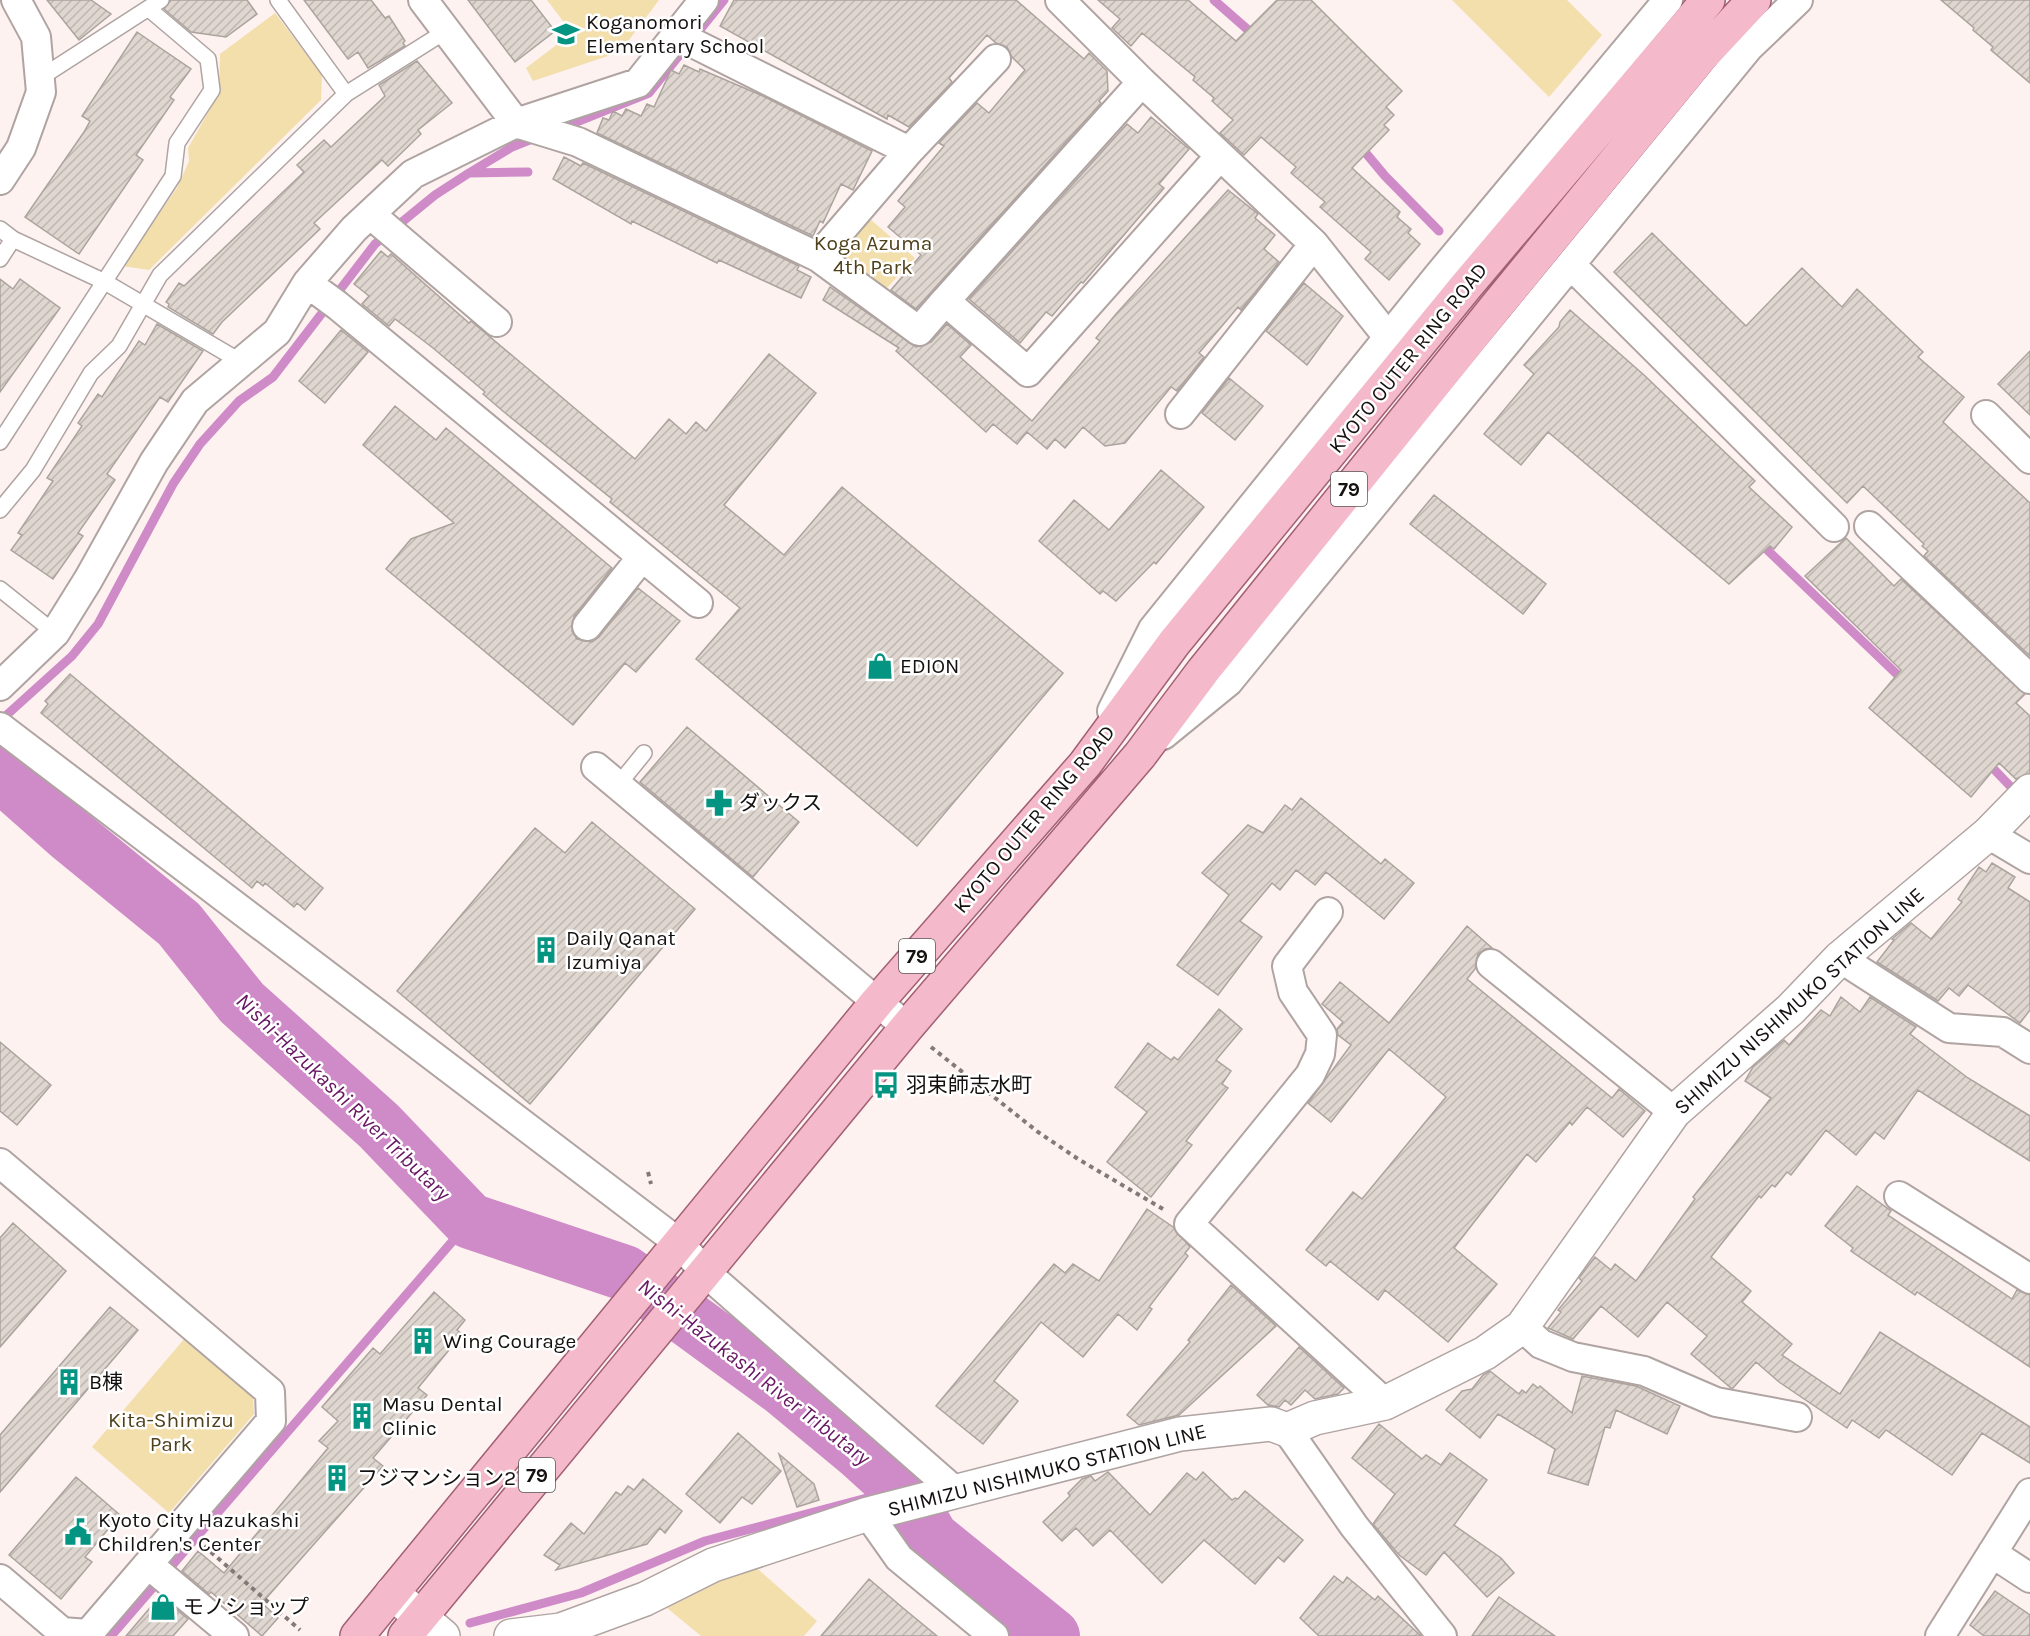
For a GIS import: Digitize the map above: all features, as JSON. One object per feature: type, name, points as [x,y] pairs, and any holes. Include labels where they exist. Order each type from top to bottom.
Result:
[{"type":"main road","name":"KYOTO OUTER RING ROAD","points":[[357,1636],[877,1002],[1085,764],[1174,643],[1467,285],[1708,0]]},
{"type":"main road","name":"KYOTO OUTER RING ROAD","points":[[423,1630],[655,1334],[907,1027],[1140,754],[1495,308],[1700,58],[1754,0]]},
{"type":"main road","name":"SHIMIZU NISHIMUKO STATION LINE","points":[[511,1636],[561,1630],[645,1599],[713,1565],[896,1507],[1180,1434],[1271,1424],[1287,1430],[1316,1418],[1385,1403],[1485,1353],[1522,1327],[1674,1112],[1791,1009],[1840,958],[1988,834],[2030,791]]},
{"type":"main road","points":[[392,1593],[423,1630]]},
{"type":"street","points":[[0,180],[21,148],[41,92],[36,37],[16,0]]},
{"type":"street","points":[[423,0],[446,31],[539,130],[818,257],[919,331],[1142,82]]},
{"type":"street","points":[[0,686],[55,633],[88,580],[154,462],[195,401],[243,363],[322,294],[383,226],[413,174],[539,130],[638,83],[686,40],[704,0]]},
{"type":"street","points":[[1060,0],[1142,82],[1314,244],[1388,337]]},
{"type":"street","points":[[1085,764],[1153,629],[1388,337],[1668,0]]},
{"type":"street","points":[[1140,754],[1228,682],[1748,48],[1798,0]]},
{"type":"street","points":[[686,40],[909,151]]},
{"type":"street","points":[[818,257],[909,151],[996,59]]},
{"type":"street","points":[[945,301],[1028,372],[1220,156]]},
{"type":"street","points":[[383,226],[497,322]]},
{"type":"street","points":[[1180,414],[1314,244]]},
{"type":"street","points":[[1571,265],[1834,527]]},
{"type":"street","points":[[322,294],[698,603]]},
{"type":"street","points":[[1986,415],[2030,459]]},
{"type":"street","points":[[1869,526],[2030,680]]},
{"type":"street","points":[[586,626],[642,557]]},
{"type":"street","points":[[2,729],[679,1243],[698,1283],[956,1492]]},
{"type":"street","points":[[596,766],[907,1027]]},
{"type":"street","points":[[1988,834],[2030,859]]},
{"type":"street","points":[[1328,912],[1287,966],[1293,992],[1322,1035],[1320,1054],[1310,1075],[1190,1224],[1385,1403]]},
{"type":"street","points":[[1840,958],[1949,1029],[2003,1032],[2030,1049]]},
{"type":"street","points":[[1491,964],[1674,1112]]},
{"type":"street","points":[[0,1163],[270,1392],[271,1421],[159,1573],[88,1634],[62,1632],[0,1579]]},
{"type":"street","points":[[1899,1196],[2030,1279]]},
{"type":"street","points":[[1522,1327],[1541,1344],[1573,1357],[1644,1371],[1716,1402],[1797,1417]]},
{"type":"street","points":[[1287,1430],[1354,1526],[1442,1636]]},
{"type":"street","points":[[1940,1636],[2030,1493]]},
{"type":"street","points":[[896,1507],[899,1558],[994,1636]]},
{"type":"street","points":[[1992,1553],[2030,1578]]},
{"type":"street","points":[[159,1573],[234,1636]]},
{"type":"lane","points":[[279,0],[346,94]]},
{"type":"lane","points":[[0,442],[173,176],[177,143],[212,90],[208,59],[155,4],[40,78]]},
{"type":"lane","points":[[0,510],[33,470],[91,372],[119,346],[142,303],[160,276],[346,94],[446,31]]},
{"type":"lane","points":[[0,229],[13,238],[105,282],[243,363]]},
{"type":"lane","points":[[0,259],[13,238]]},
{"type":"lane","points":[[0,589],[55,633]]},
{"type":"lane","points":[[618,785],[644,753]]},
{"type":"path","points":[[907,1027],[1038,1132],[1078,1159],[1190,1224]]},
{"type":"path","points":[[201,1544],[300,1630]]},
{"type":"green space","points":[[547,0],[659,0],[620,52],[533,81],[526,68],[572,33]]},
{"type":"green space","points":[[1452,0],[1567,0],[1602,35],[1549,97]]},
{"type":"green space","points":[[275,13],[322,75],[321,100],[149,270],[122,266],[177,188],[189,161],[188,148],[219,93],[220,54]]},
{"type":"green space","name":"Koga Azuma 4th Park","points":[[870,219],[915,258],[884,291],[846,270],[842,251]]},
{"type":"green space","name":"Kita-Shimizu Park","points":[[185,1338],[253,1396],[254,1414],[169,1513],[92,1447]]},
{"type":"green space","points":[[751,1563],[817,1621],[804,1636],[701,1636],[667,1608]]},
{"type":"building","points":[[47,0],[91,0],[111,14],[79,40]]},
{"type":"building","points":[[171,0],[247,0],[257,14],[226,37],[191,32],[164,9]]},
{"type":"building","points":[[304,0],[371,0],[385,18],[389,16],[405,41],[403,43],[405,46],[368,68],[358,52],[348,59]]},
{"type":"building","points":[[468,0],[531,0],[555,31],[515,62]]},
{"type":"building","points":[[734,0],[1016,0],[1084,59],[1089,53],[1107,71],[1108,91],[1099,101],[1101,103],[916,309],[891,290],[921,255],[888,227],[905,207],[898,201],[944,146],[939,143],[977,103],[989,113],[1025,70],[1012,57],[1007,47],[996,43],[987,35],[949,78],[952,82],[909,127],[888,115],[887,119],[720,26]]},
{"type":"building","points":[[1098,0],[1188,0],[1236,41],[1277,0],[1311,0],[1402,91],[1386,107],[1394,115],[1384,125],[1389,130],[1352,168],[1400,212],[1397,217],[1411,229],[1408,233],[1420,244],[1389,280],[1365,259],[1371,252],[1320,207],[1325,202],[1291,173],[1296,167],[1261,137],[1244,155],[1220,133],[1233,120],[1212,101],[1214,98],[1193,80],[1195,77],[1142,33],[1131,46],[1112,28],[1120,19]]},
{"type":"building","points":[[1941,0],[2030,0],[2030,83],[1991,50],[1993,47],[1973,30],[1974,28]]},
{"type":"building","points":[[137,32],[191,69],[170,97],[174,100],[136,155],[143,160],[79,254],[25,217],[84,132],[90,121],[82,116]]},
{"type":"building","points":[[417,61],[452,103],[418,130],[421,134],[388,166],[382,160],[314,223],[320,229],[222,322],[213,334],[168,307],[169,304],[166,302],[179,283],[184,286],[304,172],[297,165],[324,140],[331,147],[385,96],[379,85]]},
{"type":"building","points":[[684,65],[699,72],[700,69],[763,96],[872,151],[853,190],[841,184],[823,223],[820,221],[813,236],[597,133],[603,118],[609,120],[613,111],[622,116],[626,109],[641,116],[647,104],[654,107],[671,70],[679,74]]},
{"type":"building","points":[[1151,117],[1189,149],[1159,184],[1164,188],[1083,283],[1081,282],[1052,316],[1046,312],[1020,343],[969,299],[1127,124],[1138,133]]},
{"type":"building","points":[[564,157],[581,166],[583,163],[799,266],[797,270],[811,277],[801,298],[719,260],[717,263],[632,221],[631,224],[553,179]]},
{"type":"building","points":[[1228,190],[1258,214],[1255,218],[1275,235],[1264,249],[1279,262],[1241,310],[1238,307],[1199,353],[1204,357],[1177,391],[1171,387],[1125,443],[1105,446],[1083,427],[1065,448],[1055,439],[1047,449],[1027,432],[1017,444],[993,424],[986,432],[896,351],[899,348],[823,300],[830,287],[916,347],[931,342],[947,324],[971,345],[960,357],[1032,421],[1100,341],[1096,338],[1116,314]]},
{"type":"building","points":[[1652,233],[1746,326],[1802,268],[1842,307],[1857,289],[1923,352],[1918,357],[1964,397],[1943,422],[2030,503],[2030,656],[1924,556],[1928,551],[1922,546],[1924,544],[1863,486],[1847,503],[1614,272]]},
{"type":"building","name":"EDION","points":[[381,251],[388,257],[391,254],[469,323],[471,321],[635,459],[669,419],[686,434],[696,422],[706,431],[769,354],[816,393],[724,505],[784,555],[842,487],[1063,673],[917,846],[696,659],[740,608],[610,502],[612,499],[504,412],[483,394],[485,392],[433,348],[395,319],[389,326],[362,304],[369,296],[354,284]]},
{"type":"building","points":[[0,279],[13,289],[20,279],[60,308],[0,392]]},
{"type":"building","points":[[1304,283],[1343,316],[1307,365],[1266,331]]},
{"type":"building","points":[[1570,310],[1644,375],[1755,481],[1749,487],[1792,527],[1774,549],[1770,546],[1729,584],[1548,432],[1521,465],[1484,434],[1534,374],[1524,365],[1559,327],[1560,322]]},
{"type":"building","points":[[157,324],[203,351],[168,402],[160,397],[107,474],[115,480],[78,533],[83,536],[53,579],[11,550],[22,535],[18,533],[53,481],[47,478],[82,426],[78,423],[98,394],[102,397],[139,341],[145,345]]},
{"type":"building","points":[[341,330],[368,352],[325,403],[299,381]]},
{"type":"building","points":[[2030,351],[2030,415],[1998,384]]},
{"type":"building","points":[[1229,378],[1263,406],[1235,440],[1202,413]]},
{"type":"building","points":[[395,406],[436,440],[446,428],[612,568],[574,616],[572,631],[577,639],[592,642],[599,637],[638,588],[680,621],[636,672],[625,663],[573,725],[386,569],[411,539],[454,523],[363,445]]},
{"type":"building","points":[[1161,470],[1204,507],[1156,564],[1154,562],[1116,601],[1103,591],[1100,594],[1039,541],[1074,500],[1109,530]]},
{"type":"building","points":[[1434,495],[1546,584],[1523,614],[1410,524]]},
{"type":"building","points":[[1846,538],[1894,586],[1901,579],[2025,694],[2016,703],[2030,716],[2030,773],[2016,779],[1999,763],[1971,797],[1869,708],[1901,670],[1805,576]]},
{"type":"building","points":[[70,674],[323,888],[305,910],[297,903],[294,907],[265,883],[263,886],[257,881],[252,888],[41,713],[48,704],[45,701]]},
{"type":"building","name":"ダックス","points":[[687,727],[799,822],[753,877],[640,782]]},
{"type":"building","points":[[1301,798],[1381,864],[1385,859],[1414,883],[1384,919],[1326,872],[1315,885],[1296,870],[1280,890],[1272,883],[1240,921],[1262,937],[1218,995],[1177,965],[1229,895],[1202,873],[1248,825],[1263,833],[1285,805],[1292,810]]},
{"type":"building","name":"Daily Qanat Izumiya","points":[[592,822],[695,909],[530,1104],[397,991],[535,828],[565,853]]},
{"type":"building","points":[[1992,863],[2015,877],[2008,888],[2030,902],[2030,1010],[2020,1023],[1968,985],[1959,996],[1949,988],[1938,1001],[1877,962],[1894,940],[1892,939],[1911,923],[1931,939],[1962,902],[1958,899],[1979,867],[1986,872]]},
{"type":"building","points":[[1467,926],[1492,948],[1485,949],[1478,954],[1475,969],[1467,979],[1612,1098],[1619,1089],[1645,1111],[1623,1137],[1587,1107],[1572,1125],[1570,1122],[1536,1162],[1527,1154],[1454,1248],[1497,1284],[1448,1342],[1385,1290],[1378,1300],[1330,1261],[1326,1266],[1306,1250],[1353,1192],[1362,1199],[1446,1097],[1389,1049],[1331,1122],[1308,1103],[1351,1045],[1338,1035],[1337,1029],[1343,1022],[1322,1004],[1340,982],[1389,1023]]},
{"type":"building","points":[[1841,997],[1860,1012],[1870,997],[1916,1027],[1910,1034],[1968,1078],[2030,1116],[2030,1161],[1918,1090],[1884,1139],[1875,1132],[1856,1155],[1826,1130],[1791,1175],[1787,1172],[1775,1187],[1772,1185],[1761,1198],[1759,1196],[1711,1257],[1751,1291],[1742,1302],[1792,1344],[1782,1355],[1840,1394],[1880,1332],[2030,1427],[2030,1463],[1982,1433],[1952,1475],[1886,1430],[1879,1438],[1852,1420],[1847,1428],[1779,1382],[1756,1362],[1731,1388],[1691,1354],[1707,1336],[1667,1302],[1638,1337],[1601,1306],[1573,1339],[1548,1328],[1561,1312],[1558,1310],[1582,1281],[1579,1278],[1595,1257],[1611,1270],[1615,1264],[1636,1281],[1695,1199],[1693,1197],[1771,1098],[1745,1081],[1753,1067],[1784,1040],[1789,1045],[1821,1010],[1830,1016]]},
{"type":"building","points":[[1219,1009],[1242,1029],[1216,1060],[1231,1071],[1222,1084],[1228,1088],[1186,1141],[1192,1145],[1151,1197],[1107,1162],[1147,1112],[1115,1087],[1148,1043],[1171,1060],[1174,1057],[1178,1060]]},
{"type":"building","points":[[0,1042],[51,1085],[17,1125],[0,1111]]},
{"type":"building","points":[[1857,1186],[1891,1211],[1888,1215],[2012,1299],[2017,1290],[2030,1295],[2030,1367],[1917,1292],[1915,1295],[1851,1251],[1853,1248],[1825,1226]]},
{"type":"building","points":[[1147,1209],[1173,1227],[1190,1247],[1185,1253],[1188,1256],[1149,1307],[1152,1309],[1137,1330],[1118,1314],[1083,1357],[1041,1322],[994,1381],[1018,1401],[983,1444],[936,1406],[1054,1264],[1065,1273],[1073,1264],[1099,1281]]},
{"type":"building","points":[[13,1223],[66,1271],[0,1347],[0,1238]]},
{"type":"building","points":[[1231,1285],[1276,1326],[1179,1415],[1139,1425],[1127,1415],[1190,1342],[1188,1340]]},
{"type":"building","points":[[434,1292],[465,1320],[457,1330],[462,1334],[418,1388],[427,1395],[373,1458],[383,1466],[262,1603],[278,1618],[262,1636],[211,1592],[209,1594],[182,1571],[198,1551],[224,1573],[328,1448],[319,1441],[338,1421],[322,1407],[373,1348],[380,1354]]},
{"type":"building","name":"B棟","points":[[110,1307],[138,1330],[0,1492],[0,1435]]},
{"type":"building","points":[[1299,1347],[1344,1388],[1338,1394],[1315,1399],[1305,1390],[1291,1405],[1285,1400],[1279,1407],[1268,1405],[1257,1395]]},
{"type":"building","points":[[1490,1371],[1519,1394],[1522,1390],[1526,1393],[1533,1384],[1538,1388],[1540,1386],[1572,1413],[1582,1376],[1636,1386],[1680,1406],[1667,1434],[1616,1410],[1610,1428],[1605,1427],[1588,1485],[1548,1473],[1555,1449],[1498,1414],[1480,1438],[1446,1410],[1462,1391],[1472,1389],[1483,1375]]},
{"type":"building","points":[[1379,1424],[1422,1459],[1426,1455],[1441,1465],[1450,1453],[1487,1480],[1454,1525],[1501,1558],[1514,1573],[1487,1597],[1444,1552],[1426,1575],[1399,1555],[1373,1524],[1395,1494],[1352,1458]]},
{"type":"building","points":[[738,1433],[781,1471],[752,1504],[742,1497],[720,1523],[686,1494]]},
{"type":"building","points":[[779,1454],[814,1484],[819,1500],[797,1507]]},
{"type":"building","points":[[1108,1472],[1150,1515],[1187,1473],[1196,1480],[1203,1472],[1232,1500],[1238,1499],[1245,1491],[1303,1540],[1284,1562],[1278,1557],[1255,1584],[1204,1540],[1162,1583],[1110,1530],[1093,1546],[1076,1528],[1062,1541],[1043,1522],[1070,1496],[1068,1493],[1082,1479],[1091,1476],[1095,1481]]},
{"type":"building","points":[[76,1477],[120,1515],[85,1557],[92,1562],[61,1599],[9,1555]]},
{"type":"building","points":[[643,1479],[682,1511],[665,1533],[660,1528],[647,1544],[556,1570],[560,1565],[544,1555],[571,1523],[584,1534],[616,1492],[621,1495],[628,1486],[634,1490]]},
{"type":"building","points":[[1334,1576],[1343,1583],[1347,1577],[1375,1600],[1378,1596],[1421,1636],[1319,1636],[1300,1618]]},
{"type":"building","points":[[869,1579],[903,1608],[937,1636],[821,1636]]},
{"type":"building","points":[[1995,1591],[2030,1615],[2030,1636],[1984,1636],[1970,1625]]},
{"type":"building","name":"モノショップ","points":[[160,1596],[188,1619],[173,1636],[126,1636]]},
{"type":"building","points":[[1499,1597],[1555,1636],[1472,1636]]},
{"type":"waterway","points":[[559,129],[649,93],[724,0]]},
{"type":"waterway","points":[[1214,0],[1255,36]]},
{"type":"waterway","points":[[469,173],[512,147],[537,137]]},
{"type":"waterway","points":[[1360,146],[1385,176],[1439,231]]},
{"type":"waterway","points":[[0,721],[72,656],[98,624],[173,484],[200,444],[239,401],[273,377],[375,244],[435,195],[469,173],[528,172]]},
{"type":"waterway","points":[[1759,542],[1905,682]]},
{"type":"waterway","points":[[1986,761],[2011,787]]},
{"type":"waterway","name":"Nishi-Hazukashi River Tributary","points":[[0,773],[70,835],[179,924],[242,1003],[379,1126],[470,1221],[625,1273],[784,1389],[861,1453],[904,1492],[931,1538],[1052,1636]]},
{"type":"waterway","points":[[111,1636],[470,1221]]},
{"type":"waterway","points":[[470,1623],[581,1593],[705,1541],[878,1495]]},
{"type":"place","name":"Koganomori Elementary School","points":[[566,34]]},
{"type":"place","name":"EDION","points":[[880,666]]},
{"type":"place","name":"ダックス","points":[[719,803]]},
{"type":"place","name":"Daily Qanat Izumiya","points":[[546,950]]},
{"type":"place","name":"羽束師志水町","points":[[886,1085]]},
{"type":"place","name":"Wing Courage","points":[[423,1341]]},
{"type":"place","name":"B棟","points":[[69,1382]]},
{"type":"place","name":"Masu Dental Clinic","points":[[362,1416]]},
{"type":"place","name":"フジマンション2","points":[[337,1478]]},
{"type":"place","name":"Kyoto City Hazukashi Children's Center","points":[[78,1532]]},
{"type":"place","name":"モノショップ","points":[[163,1607]]}]
